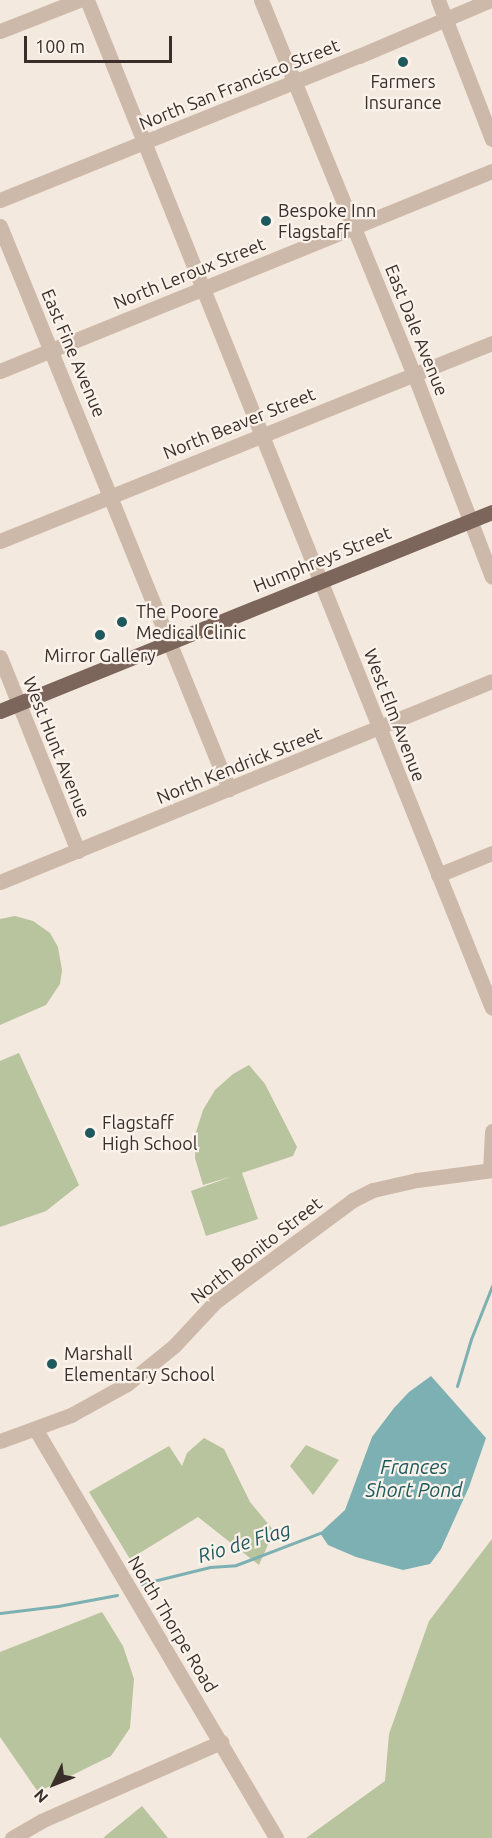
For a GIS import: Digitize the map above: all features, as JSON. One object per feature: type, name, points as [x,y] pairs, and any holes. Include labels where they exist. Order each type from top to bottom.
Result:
[{"type":"main road","name":"Humphreys Street","points":[[0,711],[492,512]]},
{"type":"street","points":[[0,31],[79,0]]},
{"type":"street","name":"West Elm Avenue","points":[[87,0],[322,580],[378,728],[492,1008]]},
{"type":"street","name":"East Dale Avenue","points":[[261,0],[356,228],[492,577]]},
{"type":"street","points":[[438,0],[492,139]]},
{"type":"street","name":"North San Francisco Street","points":[[0,201],[296,82],[490,0]]},
{"type":"street","name":"North Leroux Street","points":[[0,371],[492,171]]},
{"type":"street","name":"East Fine Avenue","points":[[0,226],[112,495],[229,789]]},
{"type":"street","name":"North Beaver Street","points":[[0,541],[492,343]]},
{"type":"street","name":"West Hunt Avenue","points":[[0,657],[78,851]]},
{"type":"street","name":"North Kendrick Street","points":[[0,882],[492,681]]},
{"type":"street","points":[[438,876],[492,853]]},
{"type":"street","points":[[491,1170],[492,1131]]},
{"type":"street","name":"North Bonito Street","points":[[0,1441],[36,1430],[71,1415],[143,1373],[215,1302],[353,1200],[373,1190],[417,1180],[491,1170]]},
{"type":"street","name":"North Thorpe Road","points":[[36,1430],[276,1838]]},
{"type":"street","points":[[12,1838],[41,1821],[221,1742]]},
{"type":"green space","points":[[15,916],[33,921],[50,933],[58,947],[62,970],[60,984],[46,1005],[0,1025],[0,919]]},
{"type":"green space","points":[[19,1053],[79,1185],[46,1211],[0,1227],[0,1061]]},
{"type":"green space","points":[[249,1065],[265,1084],[297,1147],[293,1156],[242,1173],[258,1219],[206,1236],[191,1191],[233,1176],[203,1185],[195,1158],[196,1132],[203,1110],[215,1090],[233,1074]]},
{"type":"green space","points":[[204,1438],[224,1449],[250,1502],[274,1531],[259,1565],[198,1517],[130,1559],[89,1492],[169,1446],[182,1466],[187,1453]]},
{"type":"green space","points":[[306,1445],[339,1460],[313,1495],[290,1466]]},
{"type":"green space","points":[[492,1539],[492,1838],[306,1838],[385,1781],[389,1734],[429,1621]]},
{"type":"green space","points":[[102,1612],[123,1646],[134,1679],[130,1728],[111,1756],[38,1792],[0,1737],[0,1652]]},
{"type":"green space","points":[[142,1806],[168,1838],[103,1838]]},
{"type":"water","name":"Frances Short Pond","points":[[431,1376],[486,1438],[469,1487],[441,1549],[430,1564],[403,1570],[356,1557],[328,1545],[320,1533],[345,1510],[372,1437],[409,1392]]},
{"type":"waterway","name":"Rio de Flag","points":[[457,1386],[471,1339],[492,1286]]},
{"type":"waterway","name":"Rio de Flag","points":[[141,1584],[210,1567],[236,1565],[320,1533]]},
{"type":"waterway","name":"Rio de Flag","points":[[0,1613],[58,1606],[117,1595]]},
{"type":"place","name":"Farmers Insurance","points":[[403,62]]},
{"type":"place","name":"Bespoke Inn Flagstaff","points":[[266,221]]},
{"type":"place","name":"The Poore Medical Clinic","points":[[122,622]]},
{"type":"place","name":"Mirror Gallery","points":[[100,635]]},
{"type":"place","name":"Flagstaff High School","points":[[90,1133]]},
{"type":"place","name":"Marshall Elementary School","points":[[52,1364]]}]
